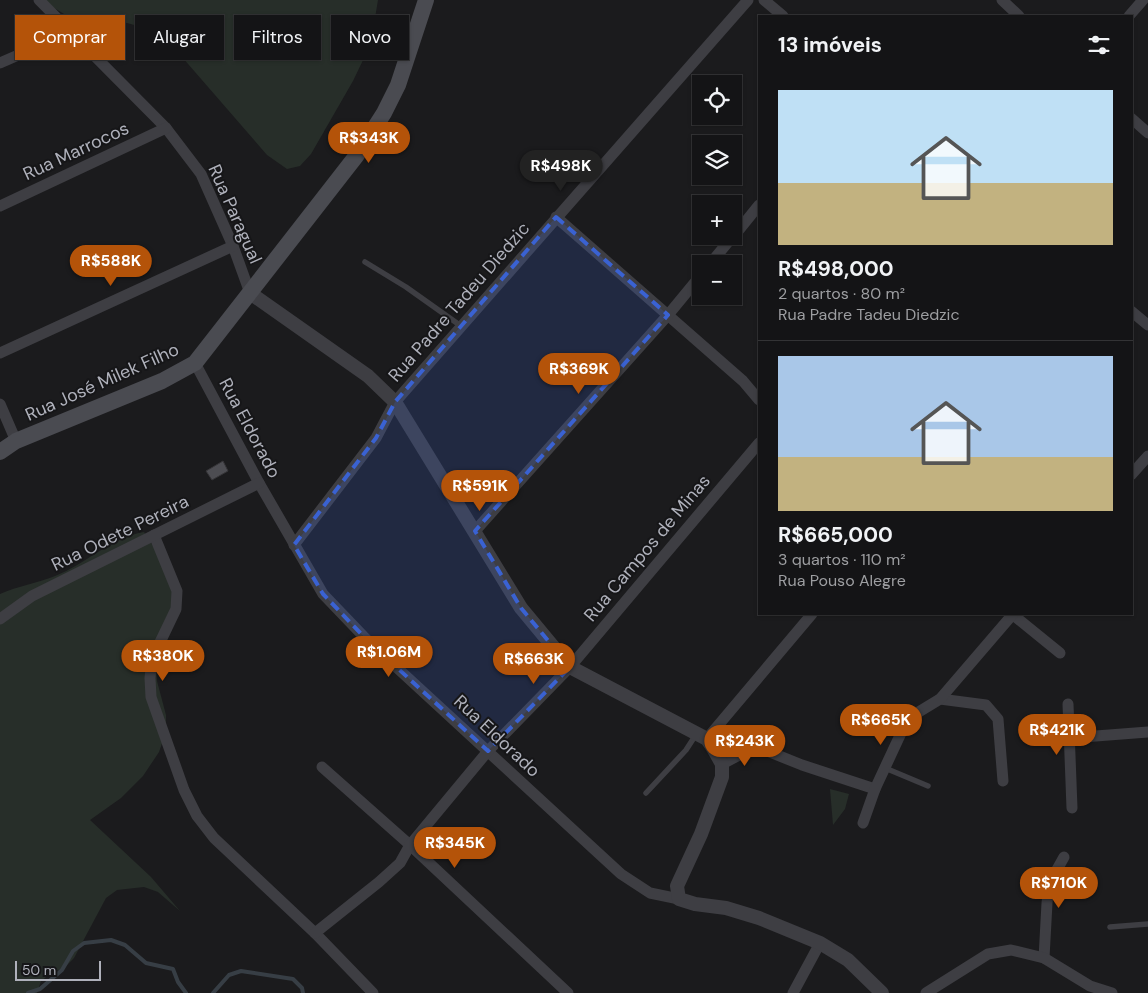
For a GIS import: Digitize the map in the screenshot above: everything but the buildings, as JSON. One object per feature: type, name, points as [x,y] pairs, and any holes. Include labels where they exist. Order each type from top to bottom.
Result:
[{"type":"main road","name":"Rua José Milek Filho","points":[[0,452],[16,442],[162,381],[195,363],[356,155],[384,113],[398,85],[426,0]]},
{"type":"street","name":"Rua Paragual","points":[[39,0],[54,15]]},
{"type":"street","name":"Rua Padre Tadeu Diedzic","points":[[294,545],[376,438],[395,402],[748,0]]},
{"type":"street","points":[[764,0],[782,15]]},
{"type":"street","points":[[1002,0],[1018,15]]},
{"type":"street","points":[[1129,15],[1143,0]]},
{"type":"street","points":[[0,63],[15,56]]},
{"type":"street","name":"Rua Paragual","points":[[99,60],[166,128],[201,174],[233,246],[250,293]]},
{"type":"street","points":[[1133,120],[1148,133]]},
{"type":"street","name":"Rua Marrocos","points":[[0,206],[166,128]]},
{"type":"street","points":[[742,225],[758,206]]},
{"type":"street","points":[[556,217],[743,381],[758,399]]},
{"type":"street","points":[[717,255],[726,245]]},
{"type":"street","points":[[0,353],[233,246]]},
{"type":"street","points":[[475,531],[692,286]]},
{"type":"street","points":[[250,293],[368,376],[395,402],[521,608],[570,667],[706,734],[763,750],[875,789]]},
{"type":"street","points":[[1133,313],[1148,325]]},
{"type":"street","name":"Rua Eldorado","points":[[195,363],[259,483],[323,594],[369,642],[621,874],[650,893],[679,899]]},
{"type":"street","points":[[0,404],[16,442]]},
{"type":"street","name":"Rua Campos de Minas","points":[[315,933],[400,863],[410,845],[488,751],[570,667],[758,444]]},
{"type":"street","points":[[1133,473],[1148,456]]},
{"type":"street","name":"Rua Odete Pereira","points":[[0,619],[32,596],[259,483]]},
{"type":"street","points":[[154,535],[177,591],[176,609],[152,658],[151,697],[184,790],[197,816],[214,838],[315,933],[373,993]]},
{"type":"street","points":[[706,734],[811,615]]},
{"type":"street","points":[[862,823],[875,789],[902,731],[917,713],[940,699],[1012,615]]},
{"type":"street","points":[[1014,615],[1060,652]]},
{"type":"street","points":[[940,699],[986,705],[998,719],[1004,781]]},
{"type":"street","points":[[1068,704],[1072,808]]},
{"type":"street","points":[[1070,738],[1148,732]]},
{"type":"street","points":[[706,734],[722,764],[722,777],[701,834],[677,886],[679,899],[695,904],[726,908],[759,918],[820,943],[848,960],[882,993]]},
{"type":"street","points":[[722,764],[745,752],[763,750]]},
{"type":"street","points":[[322,767],[410,845],[568,993]]},
{"type":"street","points":[[1044,958],[1046,903],[1049,884],[1064,856]]},
{"type":"street","points":[[793,993],[820,943]]},
{"type":"street","points":[[926,993],[988,954],[1011,950],[1044,958],[1089,989],[1112,993]]},
{"type":"street","points":[[855,968],[867,993]]},
{"type":"street","points":[[918,993],[938,986]]},
{"type":"lane","points":[[365,262],[406,287],[462,326]]},
{"type":"lane","points":[[646,793],[686,750],[706,734]]},
{"type":"lane","points":[[885,768],[928,786]]},
{"type":"lane","points":[[1110,926],[1148,924]]},
{"type":"highlighted area","points":[[556,217],[668,315],[475,531],[521,608],[570,667],[488,751],[369,642],[323,594],[294,545],[376,438],[395,402]]},
{"type":"shaded area","points":[[41,0],[378,0],[376,15],[331,15],[331,60],[363,60],[311,154],[300,166],[287,169],[267,155],[185,60],[224,60],[224,15],[135,15],[135,25],[125,23],[125,15],[66,15]]},
{"type":"shaded area","points":[[144,532],[157,552],[175,593],[156,665],[157,681],[166,715],[166,732],[159,752],[143,776],[121,798],[90,820],[151,877],[180,911],[158,892],[144,887],[117,890],[106,898],[74,958],[64,968],[51,973],[41,981],[37,993],[0,993],[0,594],[55,576],[109,545]]},
{"type":"shaded area","points":[[830,789],[849,794],[845,809],[833,825]]},
{"type":"waterway","points":[[28,993],[40,989],[62,970],[73,951],[84,943],[111,940],[125,945],[146,963],[173,969],[178,982],[186,993]]},
{"type":"waterway","points":[[213,993],[229,975],[241,971],[293,979],[302,988],[303,993]]}]
